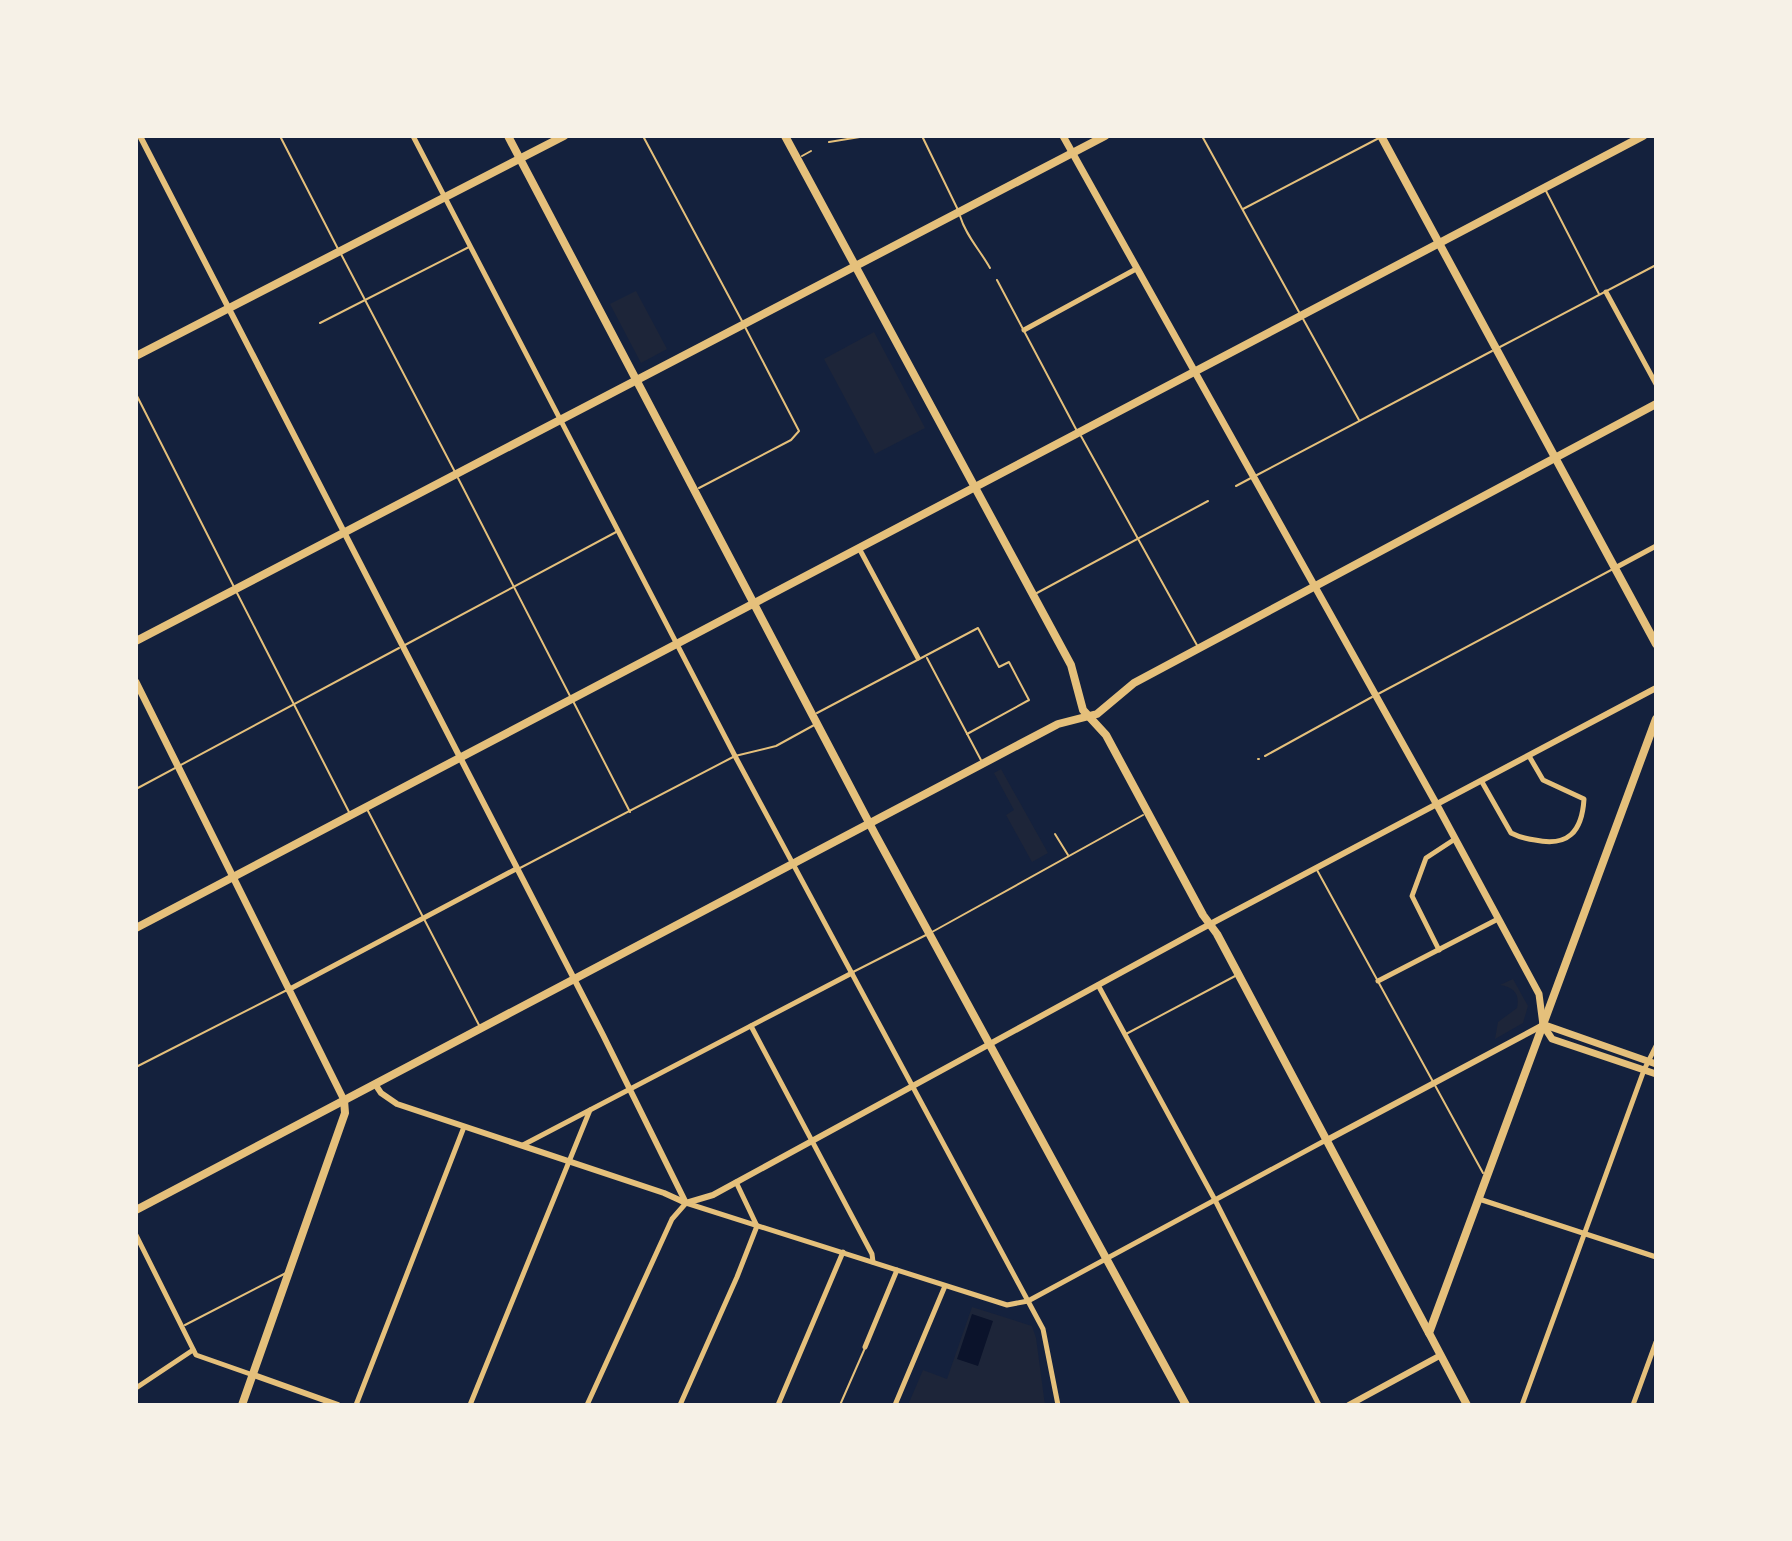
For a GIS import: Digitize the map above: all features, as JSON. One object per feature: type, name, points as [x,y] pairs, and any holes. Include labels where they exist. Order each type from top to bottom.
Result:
[{"type":"main road","points":[[508,136],[869,823],[1186,1405]]},
{"type":"main road","points":[[136,356],[564,136]]},
{"type":"main road","points":[[785,136],[1073,668],[1079,699],[1088,717],[1106,735],[1238,974],[1467,1405]]},
{"type":"main road","points":[[1063,136],[1499,919],[1539,994],[1543,1025],[1552,1039],[1656,1074]]},
{"type":"main road","points":[[136,641],[1105,136]]},
{"type":"main road","points":[[1382,136],[1656,644]]},
{"type":"main road","points":[[136,928],[1643,136]]},
{"type":"main road","points":[[136,1210],[1058,724],[1088,717],[1106,708],[1129,686],[1656,404]]},
{"type":"main road","points":[[136,682],[344,1100],[345,1113],[242,1405]]},
{"type":"main road","points":[[1429,1333],[1656,719]]},
{"type":"main road","points":[[1543,1025],[1653,1063]]},
{"type":"street","points":[[140,136],[686,1203]]},
{"type":"street","points":[[413,136],[735,756],[1047,1338],[1058,1405]]},
{"type":"street","points":[[1024,330],[1136,269]]},
{"type":"street","points":[[1603,293],[1656,384]]},
{"type":"street","points":[[1615,568],[1656,546]]},
{"type":"street","points":[[860,550],[918,658]]},
{"type":"street","points":[[587,1405],[667,1231],[686,1203],[713,1195],[1098,985],[1656,688]]},
{"type":"street","points":[[1482,782],[1511,833],[1548,843],[1564,841],[1578,823],[1584,799],[1543,780],[1529,756]]},
{"type":"street","points":[[1439,950],[1412,896],[1426,858],[1455,839]]},
{"type":"street","points":[[288,990],[516,869]]},
{"type":"street","points":[[1378,981],[1499,919]]},
{"type":"street","points":[[522,1146],[852,973]]},
{"type":"street","points":[[1098,985],[1216,1202],[1319,1405]]},
{"type":"street","points":[[375,1084],[392,1102],[464,1127],[757,1226],[1001,1304],[1014,1305],[1028,1301],[1216,1202],[1543,1025]]},
{"type":"street","points":[[751,1026],[872,1254],[873,1262]]},
{"type":"street","points":[[1522,1405],[1644,1070],[1653,1063],[1656,1046]]},
{"type":"street","points":[[470,1405],[590,1110]]},
{"type":"street","points":[[356,1405],[464,1127]]},
{"type":"street","points":[[680,1405],[757,1226],[736,1182]]},
{"type":"street","points":[[1479,1199],[1656,1257]]},
{"type":"street","points":[[136,1235],[196,1355],[338,1405]]},
{"type":"street","points":[[778,1405],[843,1252]]},
{"type":"street","points":[[865,1347],[897,1270]]},
{"type":"street","points":[[895,1405],[945,1286]]},
{"type":"street","points":[[1633,1405],[1656,1342]]},
{"type":"street","points":[[136,1388],[193,1350]]},
{"type":"street","points":[[1349,1405],[1441,1355]]},
{"type":"lane","points":[[280,136],[630,812]]},
{"type":"lane","points":[[643,136],[799,431],[791,440],[694,490]]},
{"type":"lane","points":[[829,142],[866,136]]},
{"type":"lane","points":[[922,136],[955,199],[975,248],[982,253],[990,268]]},
{"type":"lane","points":[[1202,136],[1360,421]]},
{"type":"lane","points":[[1242,209],[1382,136]]},
{"type":"lane","points":[[797,158],[811,151]]},
{"type":"lane","points":[[1544,188],[1603,293]]},
{"type":"lane","points":[[320,323],[470,246]]},
{"type":"lane","points":[[1236,486],[1656,265]]},
{"type":"lane","points":[[997,280],[1198,648]]},
{"type":"lane","points":[[136,394],[351,816]]},
{"type":"lane","points":[[1034,595],[1208,501]]},
{"type":"lane","points":[[136,789],[618,531]]},
{"type":"lane","points":[[1265,756],[1615,568]]},
{"type":"lane","points":[[516,869],[735,756],[776,746],[814,719],[918,658],[978,628],[999,667],[1009,662],[1029,700],[967,734]]},
{"type":"lane","points":[[926,656],[983,763]]},
{"type":"lane","points":[[366,808],[480,1028]]},
{"type":"lane","points":[[852,973],[1148,813]]},
{"type":"lane","points":[[1055,834],[1069,856]]},
{"type":"lane","points":[[1316,868],[1486,1178]]},
{"type":"lane","points":[[1125,1035],[1238,974]]},
{"type":"lane","points":[[136,1067],[288,990]]},
{"type":"lane","points":[[181,1326],[290,1271]]},
{"type":"lane","points":[[840,1405],[865,1347]]},
{"type":"shaded area","points":[[636,291],[667,349],[641,363],[610,304]]},
{"type":"shaded area","points":[[874,332],[925,428],[875,454],[824,359]]},
{"type":"shaded area","points":[[1001,769],[1048,853],[1032,862],[1006,815],[1014,810],[994,773]]},
{"type":"shaded area","points":[[1513,979],[1528,1006],[1523,1023],[1495,1039],[1498,1022],[1517,1008],[1515,992],[1500,985]]},
{"type":"shaded area","points":[[972,1307],[1032,1326],[1045,1405],[908,1405],[923,1370],[947,1379]]},
{"type":"shaded area","points":[[972,1314],[993,1321],[978,1366],[957,1359]]}]
